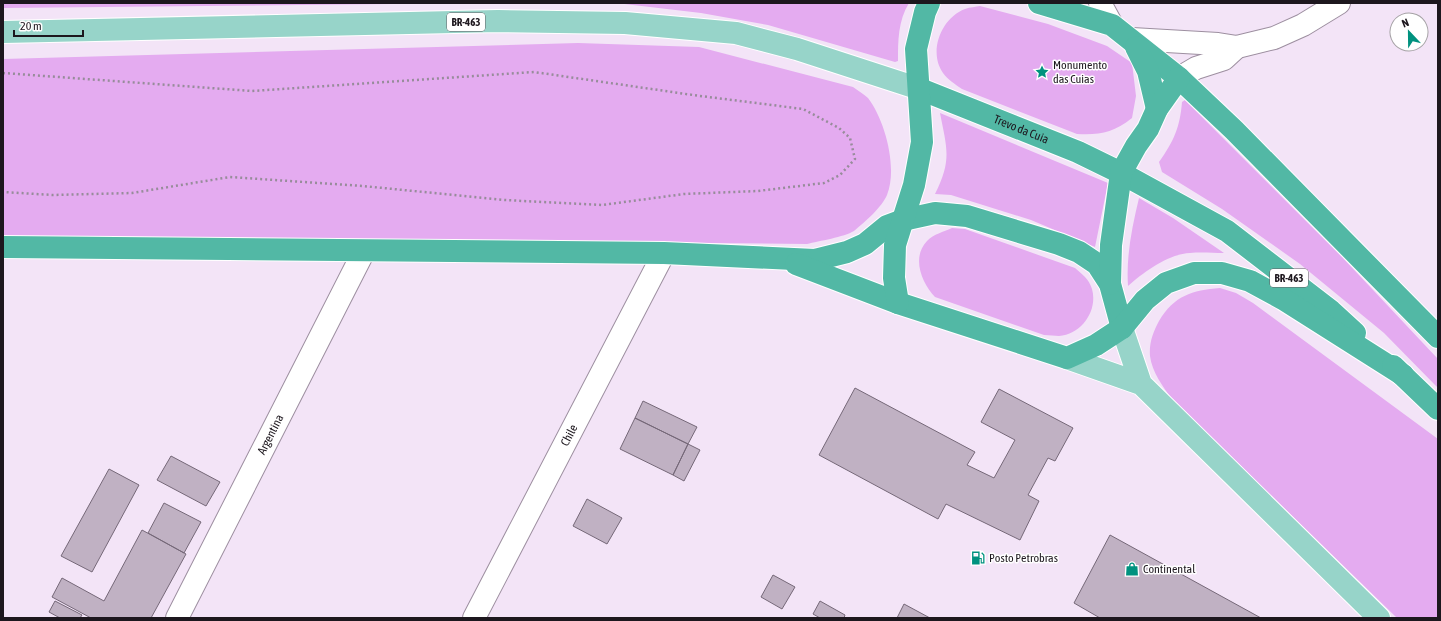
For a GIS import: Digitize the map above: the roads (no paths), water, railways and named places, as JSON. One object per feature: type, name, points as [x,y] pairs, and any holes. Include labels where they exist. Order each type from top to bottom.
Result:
[{"type":"highway","points":[[898,303],[894,278],[895,245],[914,184],[922,142],[920,89],[916,49],[925,12],[929,3]]},
{"type":"highway","points":[[1039,3],[1112,24],[1179,78],[1234,130],[1438,337]]},
{"type":"highway","points":[[1132,39],[1148,71],[1157,109]]},
{"type":"highway","points":[[1122,328],[1110,284],[1111,245],[1121,173],[1136,146],[1148,129],[1157,109],[1179,78]]},
{"type":"highway","name":"Trevo da Cuia","points":[[920,89],[1078,152],[1121,173]]},
{"type":"highway","points":[[1078,152],[1109,152],[1136,146]]},
{"type":"highway","name":"BR-463","points":[[1121,173],[1226,231],[1331,311],[1438,409]]},
{"type":"highway","points":[[3,247],[664,253],[816,260],[847,252],[865,244],[887,226],[903,220],[935,213],[967,216],[1059,244],[1079,252],[1097,264],[1110,284]]},
{"type":"highway","points":[[783,259],[898,303],[1067,358],[1096,345],[1122,328],[1145,300],[1166,283],[1194,273],[1222,273],[1250,281],[1283,299],[1403,376]]},
{"type":"main road","name":"BR-463","points":[[3,32],[491,21],[625,23],[736,33],[797,49],[920,89]]},
{"type":"main road","points":[[1122,328],[1141,384]]},
{"type":"main road","points":[[1067,358],[1141,384],[1379,618]]},
{"type":"street","points":[[1100,3],[1112,24]]},
{"type":"street","points":[[1132,39],[1237,47],[1274,38],[1303,25],[1339,3]]},
{"type":"street","points":[[1179,78],[1196,68],[1224,59],[1237,47]]},
{"type":"street","name":"Argentina","points":[[177,618],[364,250]]},
{"type":"street","name":"Chile","points":[[474,618],[664,253]]},
{"type":"place","name":"Monumento das Cuias","points":[[1042,72]]},
{"type":"place","name":"Posto Petrobras","points":[[978,558]]},
{"type":"place","name":"Continental","points":[[1132,569]]}]
